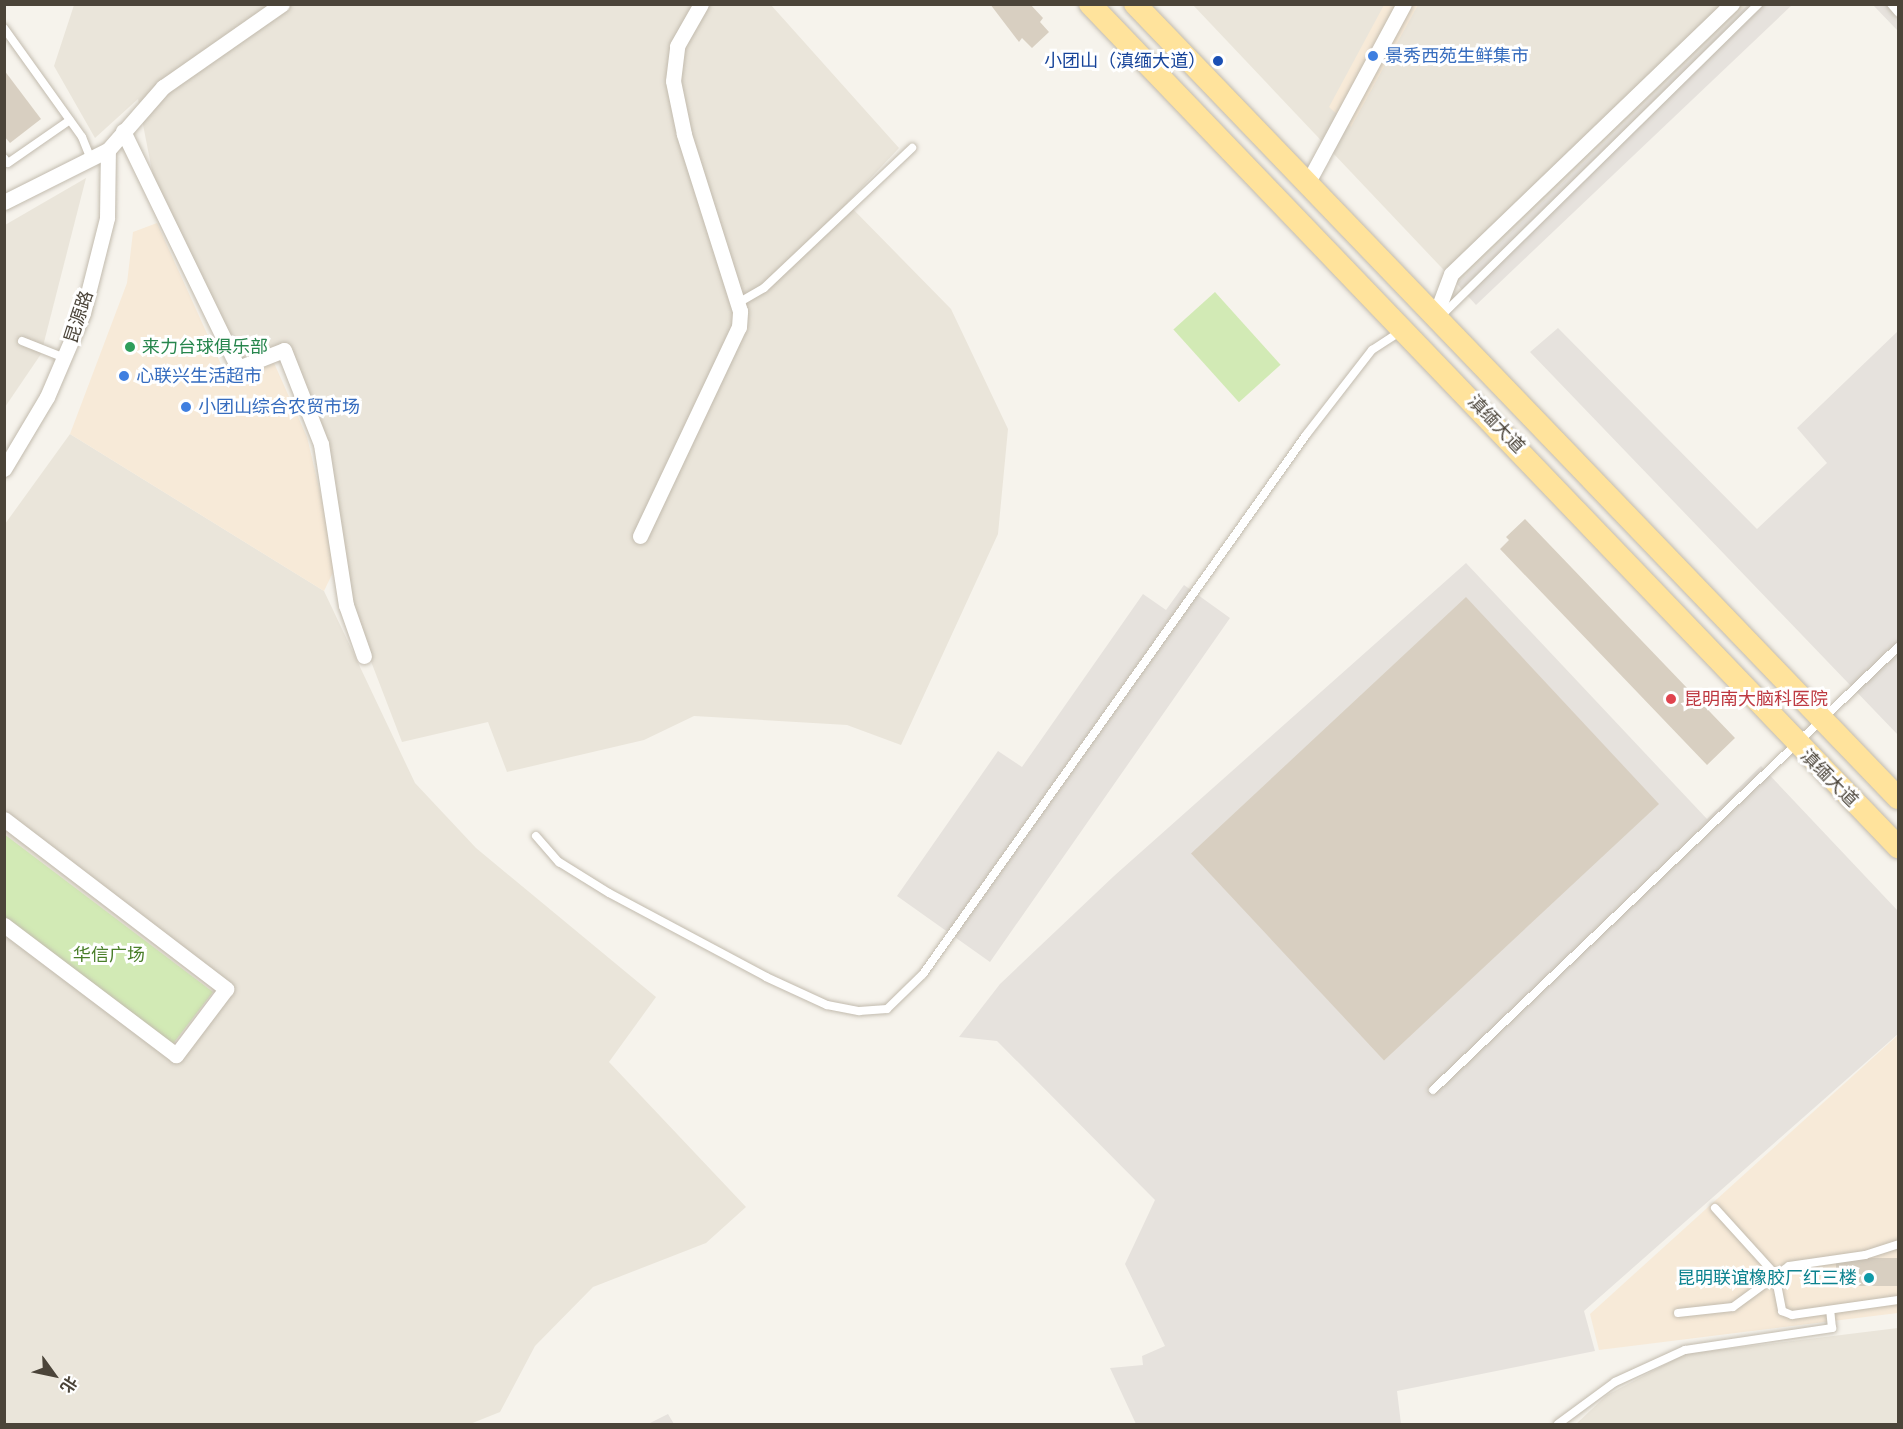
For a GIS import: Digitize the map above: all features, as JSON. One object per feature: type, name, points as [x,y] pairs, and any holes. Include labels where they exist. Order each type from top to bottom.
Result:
[{"type":"main road","name":"滇缅大道","points":[[1090,4],[1404,328],[1797,745],[1899,847]]},
{"type":"main road","name":"滇缅大道","points":[[1135,4],[1438,316],[1899,798]]},
{"type":"street","points":[[4,202],[108,150],[163,87],[282,4]]},
{"type":"street","points":[[640,536],[735,336],[738,303],[684,134],[673,81],[677,46],[701,4]]},
{"type":"street","points":[[1308,182],[1404,4]]},
{"type":"street","points":[[1438,316],[1451,274],[1732,4]]},
{"type":"street","points":[[123,131],[238,368],[284,350],[321,444],[346,605],[364,656]]},
{"type":"street","name":"昆源路","points":[[4,469],[47,397],[83,313],[107,218],[108,150]]},
{"type":"street","points":[[4,819],[226,989],[176,1055],[4,925]]},
{"type":"lane","points":[[1438,316],[1759,4]]},
{"type":"lane","points":[[1891,4],[1899,12]]},
{"type":"lane","points":[[4,28],[69,120],[91,159]]},
{"type":"lane","points":[[4,158],[9,163],[69,120]]},
{"type":"lane","points":[[738,303],[764,288],[912,148]]},
{"type":"lane","points":[[536,836],[559,862],[609,893],[766,977],[827,1005],[859,1011],[887,1009],[923,974],[1306,435],[1372,350],[1404,328]]},
{"type":"lane","points":[[22,341],[65,358]]},
{"type":"lane","points":[[1433,1090],[1899,646]]},
{"type":"lane","points":[[1715,1208],[1775,1274],[1782,1311],[1792,1315],[1899,1300]]},
{"type":"lane","points":[[1678,1313],[1733,1306],[1789,1266],[1865,1255],[1899,1244]]},
{"type":"lane","points":[[1558,1425],[1615,1382],[1684,1350],[1832,1328],[1830,1310]]},
{"type":"shaded area","points":[[74,5],[771,5],[899,148],[847,203],[951,309],[1008,429],[998,534],[901,745],[847,725],[694,716],[644,740],[507,772],[488,722],[402,742],[347,599],[324,439],[284,354],[234,376],[162,222],[138,99],[95,138],[54,66]]},
{"type":"shaded area","points":[[1193,5],[1747,5],[1457,284]]},
{"type":"shaded area","name":"景秀西苑生鲜集市","points":[[1384,5],[1418,5],[1351,127],[1329,107]]},
{"type":"shaded area","points":[[1747,5],[1792,5],[1476,305],[1457,284]]},
{"type":"shaded area","points":[[1873,5],[1898,5],[1898,31]]},
{"type":"shaded area","points":[[86,178],[41,354],[5,407],[5,225]]},
{"type":"shaded area","name":"小团山综合农贸市场","points":[[157,223],[228,380],[274,363],[307,437],[337,564],[324,591],[70,434],[127,283],[133,232]]},
{"type":"shaded area","points":[[1558,328],[1757,529],[1827,463],[1797,428],[1898,331],[1898,735],[1530,352]]},
{"type":"shaded area","points":[[70,434],[324,591],[415,783],[476,848],[656,997],[609,1062],[746,1207],[706,1243],[593,1287],[535,1346],[500,1412],[470,1424],[5,1424],[5,524]]},
{"type":"shaded area","points":[[1466,563],[1707,819],[1761,766],[1898,911],[1898,1034],[1584,1311],[1595,1351],[1397,1391],[1401,1424],[1136,1424],[1110,1368],[1143,1365],[1142,1356],[1165,1346],[1125,1264],[1155,1200],[997,1041],[959,1037],[1000,984],[1114,876]]},
{"type":"shaded area","points":[[1184,585],[1230,618],[990,962],[897,896],[998,751],[1022,767],[1143,594],[1166,610]]},
{"type":"shaded area","points":[[1898,1035],[1898,1313],[1599,1350],[1590,1314]]},
{"type":"shaded area","points":[[1898,1328],[1898,1424],[1576,1424],[1607,1395],[1685,1354]]},
{"type":"shaded area","points":[[668,1414],[674,1424],[648,1424]]},
{"type":"green space","points":[[1215,292],[1281,365],[1239,402],[1173,329]]},
{"type":"green space","name":"华信广场","points":[[4,834],[213,992],[172,1045],[5,918]]},
{"type":"building","points":[[990,4],[1030,4],[1043,18],[1040,22],[1049,32],[1032,48],[1022,38],[1019,42]]},
{"type":"building","points":[[4,70],[41,119],[10,143],[4,136]]},
{"type":"building","points":[[1525,519],[1735,738],[1707,765],[1500,549],[1509,540],[1506,537]]},
{"type":"building","points":[[1466,597],[1659,804],[1384,1060],[1191,853]]},
{"type":"building","name":"昆明联谊橡胶厂红三楼","points":[[1836,1258],[1898,1258],[1898,1286],[1836,1286]]},
{"type":"place","name":"景秀西苑生鲜集市","points":[[1373,56]]},
{"type":"place","name":"小团山（滇缅大道）","points":[[1218,61]]},
{"type":"place","name":"来力台球俱乐部","points":[[130,347]]},
{"type":"place","name":"心联兴生活超市","points":[[124,376]]},
{"type":"place","name":"小团山综合农贸市场","points":[[186,407]]},
{"type":"place","name":"昆明南大脑科医院","points":[[1671,699]]},
{"type":"place","name":"昆明联谊橡胶厂红三楼","points":[[1869,1278]]}]
